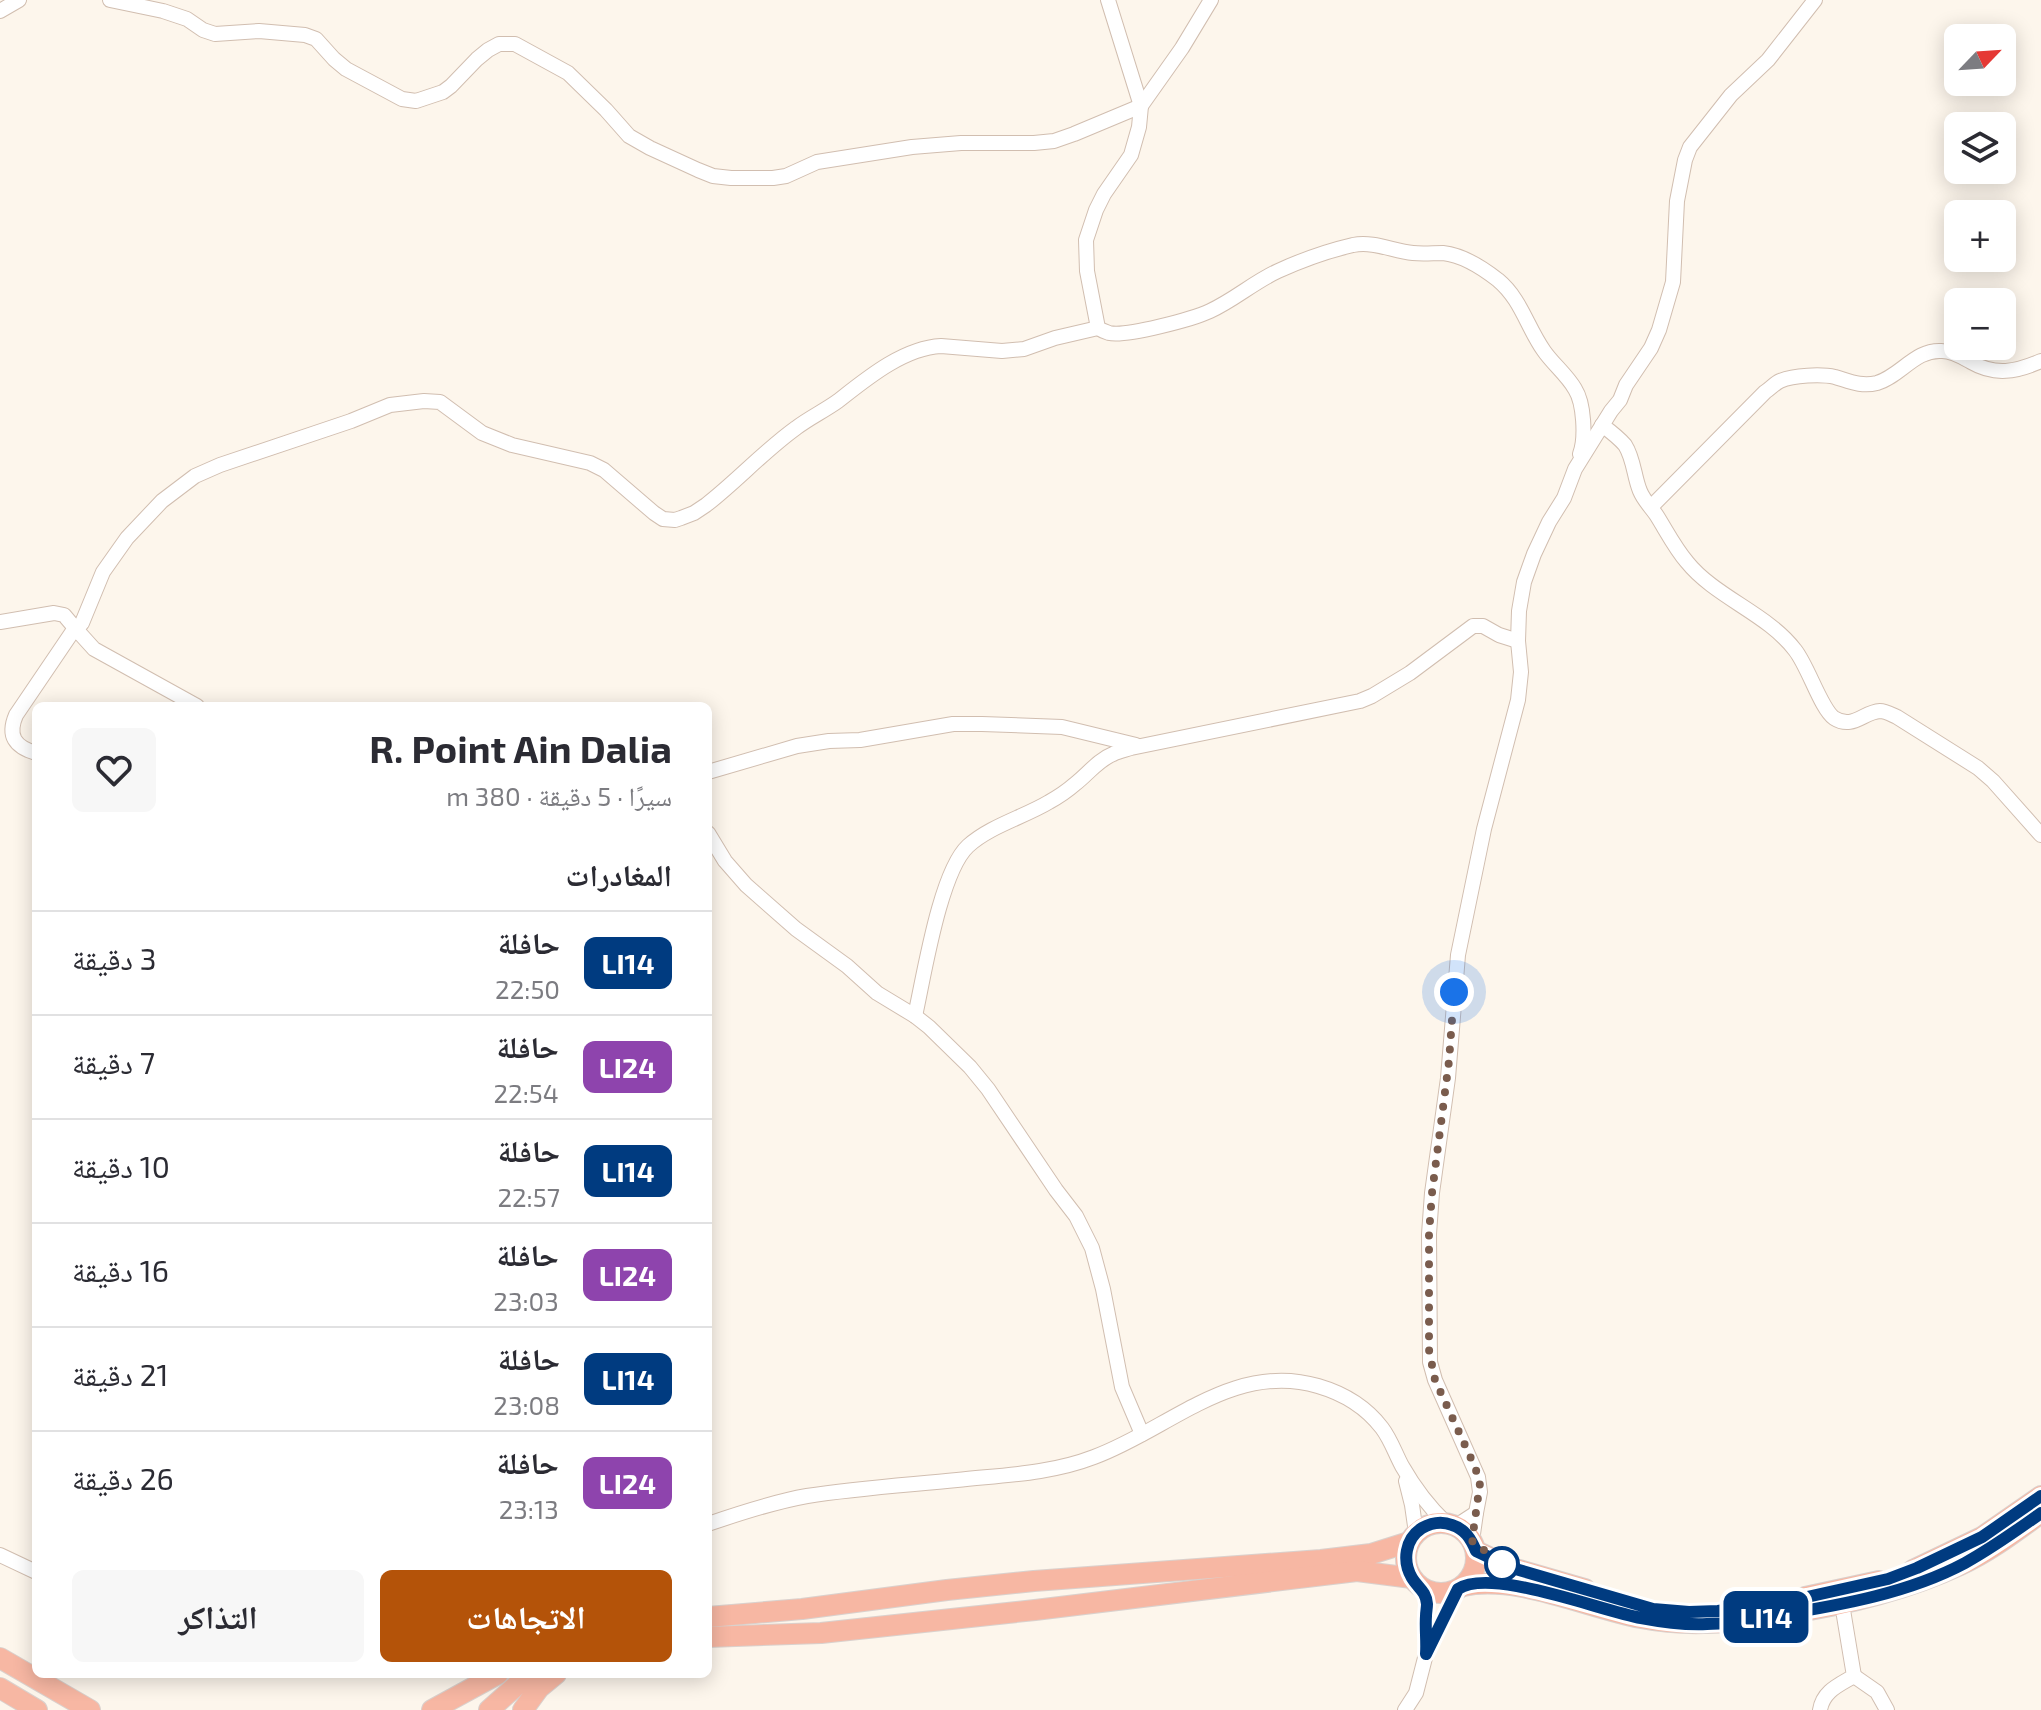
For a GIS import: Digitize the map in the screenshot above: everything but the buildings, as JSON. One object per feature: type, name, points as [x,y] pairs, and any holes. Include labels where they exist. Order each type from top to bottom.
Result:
[{"type":"highway","points":[[1474,1546],[1512,1568],[1653,1609],[1718,1611],[1807,1597],[1903,1574],[1982,1537],[2041,1496]]},
{"type":"highway","points":[[712,1637],[821,1633],[1357,1571],[1417,1583],[1438,1593],[1477,1583],[1505,1585],[1638,1618],[1710,1625],[1842,1604],[1901,1588],[1962,1564],[2041,1513]]},
{"type":"highway","points":[[712,1617],[1034,1581],[1371,1554],[1412,1538],[1425,1526],[1436,1523],[1451,1524],[1466,1533],[1474,1546],[1476,1564],[1472,1576],[1461,1588]]},
{"type":"highway","points":[[1412,1538],[1406,1554],[1407,1566],[1417,1583]]},
{"type":"highway","points":[[0,1658],[32,1676]]},
{"type":"highway","points":[[0,1666],[68,1710]]},
{"type":"highway","points":[[35,1678],[90,1710]]},
{"type":"highway","points":[[432,1710],[491,1678]]},
{"type":"highway","points":[[475,1710],[511,1678]]},
{"type":"highway","points":[[489,1710],[527,1678]]},
{"type":"highway","points":[[523,1710],[539,1688],[551,1678]]},
{"type":"highway","points":[[0,1688],[37,1710]]},
{"type":"street","points":[[0,11],[19,0]]},
{"type":"street","points":[[110,0],[163,11],[209,33],[259,31],[305,35],[316,39],[346,69],[402,99],[416,101],[443,92],[488,50],[499,44],[515,44],[568,73],[629,136],[698,170],[731,178],[786,176],[817,162],[912,147],[1054,141],[1141,106],[1211,0]]},
{"type":"street","points":[[1098,328],[1087,271],[1086,240],[1104,194],[1131,155],[1141,106],[1108,0]]},
{"type":"street","points":[[1575,469],[1651,348],[1668,304],[1676,262],[1677,201],[1690,147],[1731,95],[1768,60],[1815,0]]},
{"type":"street","points":[[32,751],[17,744],[12,732],[16,715],[75,628],[82,623],[103,572],[127,538],[162,501],[195,476],[220,465],[390,405],[440,402],[482,433],[512,445],[578,459],[604,470],[659,518],[675,520],[706,505],[796,427],[868,377],[910,354],[931,347],[1002,351],[1024,349],[1098,328],[1107,333],[1136,332],[1198,315],[1298,262],[1355,245],[1443,253],[1485,271],[1511,294],[1546,354],[1575,388],[1584,444],[1564,498],[1549,522],[1524,582],[1519,611],[1521,672],[1518,700],[1481,841],[1458,955],[1450,1056],[1432,1193],[1428,1305],[1430,1362],[1478,1477],[1480,1492],[1474,1546]]},
{"type":"street","points":[[1651,507],[1765,392],[1780,381],[1817,375],[1849,383],[1878,382],[1924,353],[1942,351],[1954,353],[1996,372],[2028,367],[2041,361]]},
{"type":"street","points":[[1602,425],[1625,446],[1638,488],[1698,576],[1767,624],[1796,650],[1828,713],[1848,722],[1877,712],[1897,717],[1978,768],[2041,835]]},
{"type":"street","points":[[0,622],[54,613],[64,615],[94,649],[190,702]]},
{"type":"street","points":[[915,1016],[940,910],[954,865],[961,854],[982,837],[1050,801],[1101,761],[1113,754],[1141,747],[1360,701],[1410,673],[1473,626],[1483,626],[1518,641]]},
{"type":"street","points":[[712,771],[797,746],[860,740],[953,724],[1062,727],[1141,747]]},
{"type":"street","points":[[712,840],[725,861],[746,885],[877,993],[915,1016],[970,1067],[988,1089],[1084,1230],[1097,1263],[1122,1387],[1142,1434]]},
{"type":"street","points":[[712,1523],[805,1497],[1054,1468],[1095,1457],[1207,1399],[1238,1386],[1265,1380],[1299,1381],[1340,1394],[1382,1428],[1401,1465],[1428,1505],[1451,1524],[1476,1513]]},
{"type":"street","points":[[1401,1465],[1412,1505],[1412,1538]]},
{"type":"street","points":[[0,1555],[32,1570]]},
{"type":"street","points":[[1405,1710],[1416,1693],[1426,1654],[1427,1603],[1417,1583]]},
{"type":"street","points":[[1426,1654],[1461,1588]]},
{"type":"street","points":[[1842,1604],[1854,1676],[1877,1692],[1887,1710]]},
{"type":"street","points":[[1820,1710],[1827,1693],[1854,1676]]},
{"type":"bus line","name":"LI14","points":[[2041,1496],[1982,1537],[1888,1579],[1807,1597],[1718,1611],[1653,1609],[1512,1568],[1476,1551],[1466,1533],[1446,1523],[1425,1526],[1409,1542],[1406,1554],[1412,1578],[1422,1588],[1427,1603],[1426,1654],[1458,1589],[1463,1586],[1477,1583],[1505,1585],[1638,1618],[1710,1625],[1842,1604],[1890,1592],[1962,1564],[2041,1513]]},
{"type":"route","points":[[1454,992],[1429,1234],[1430,1362],[1480,1483],[1472,1541],[1502,1564]]}]
